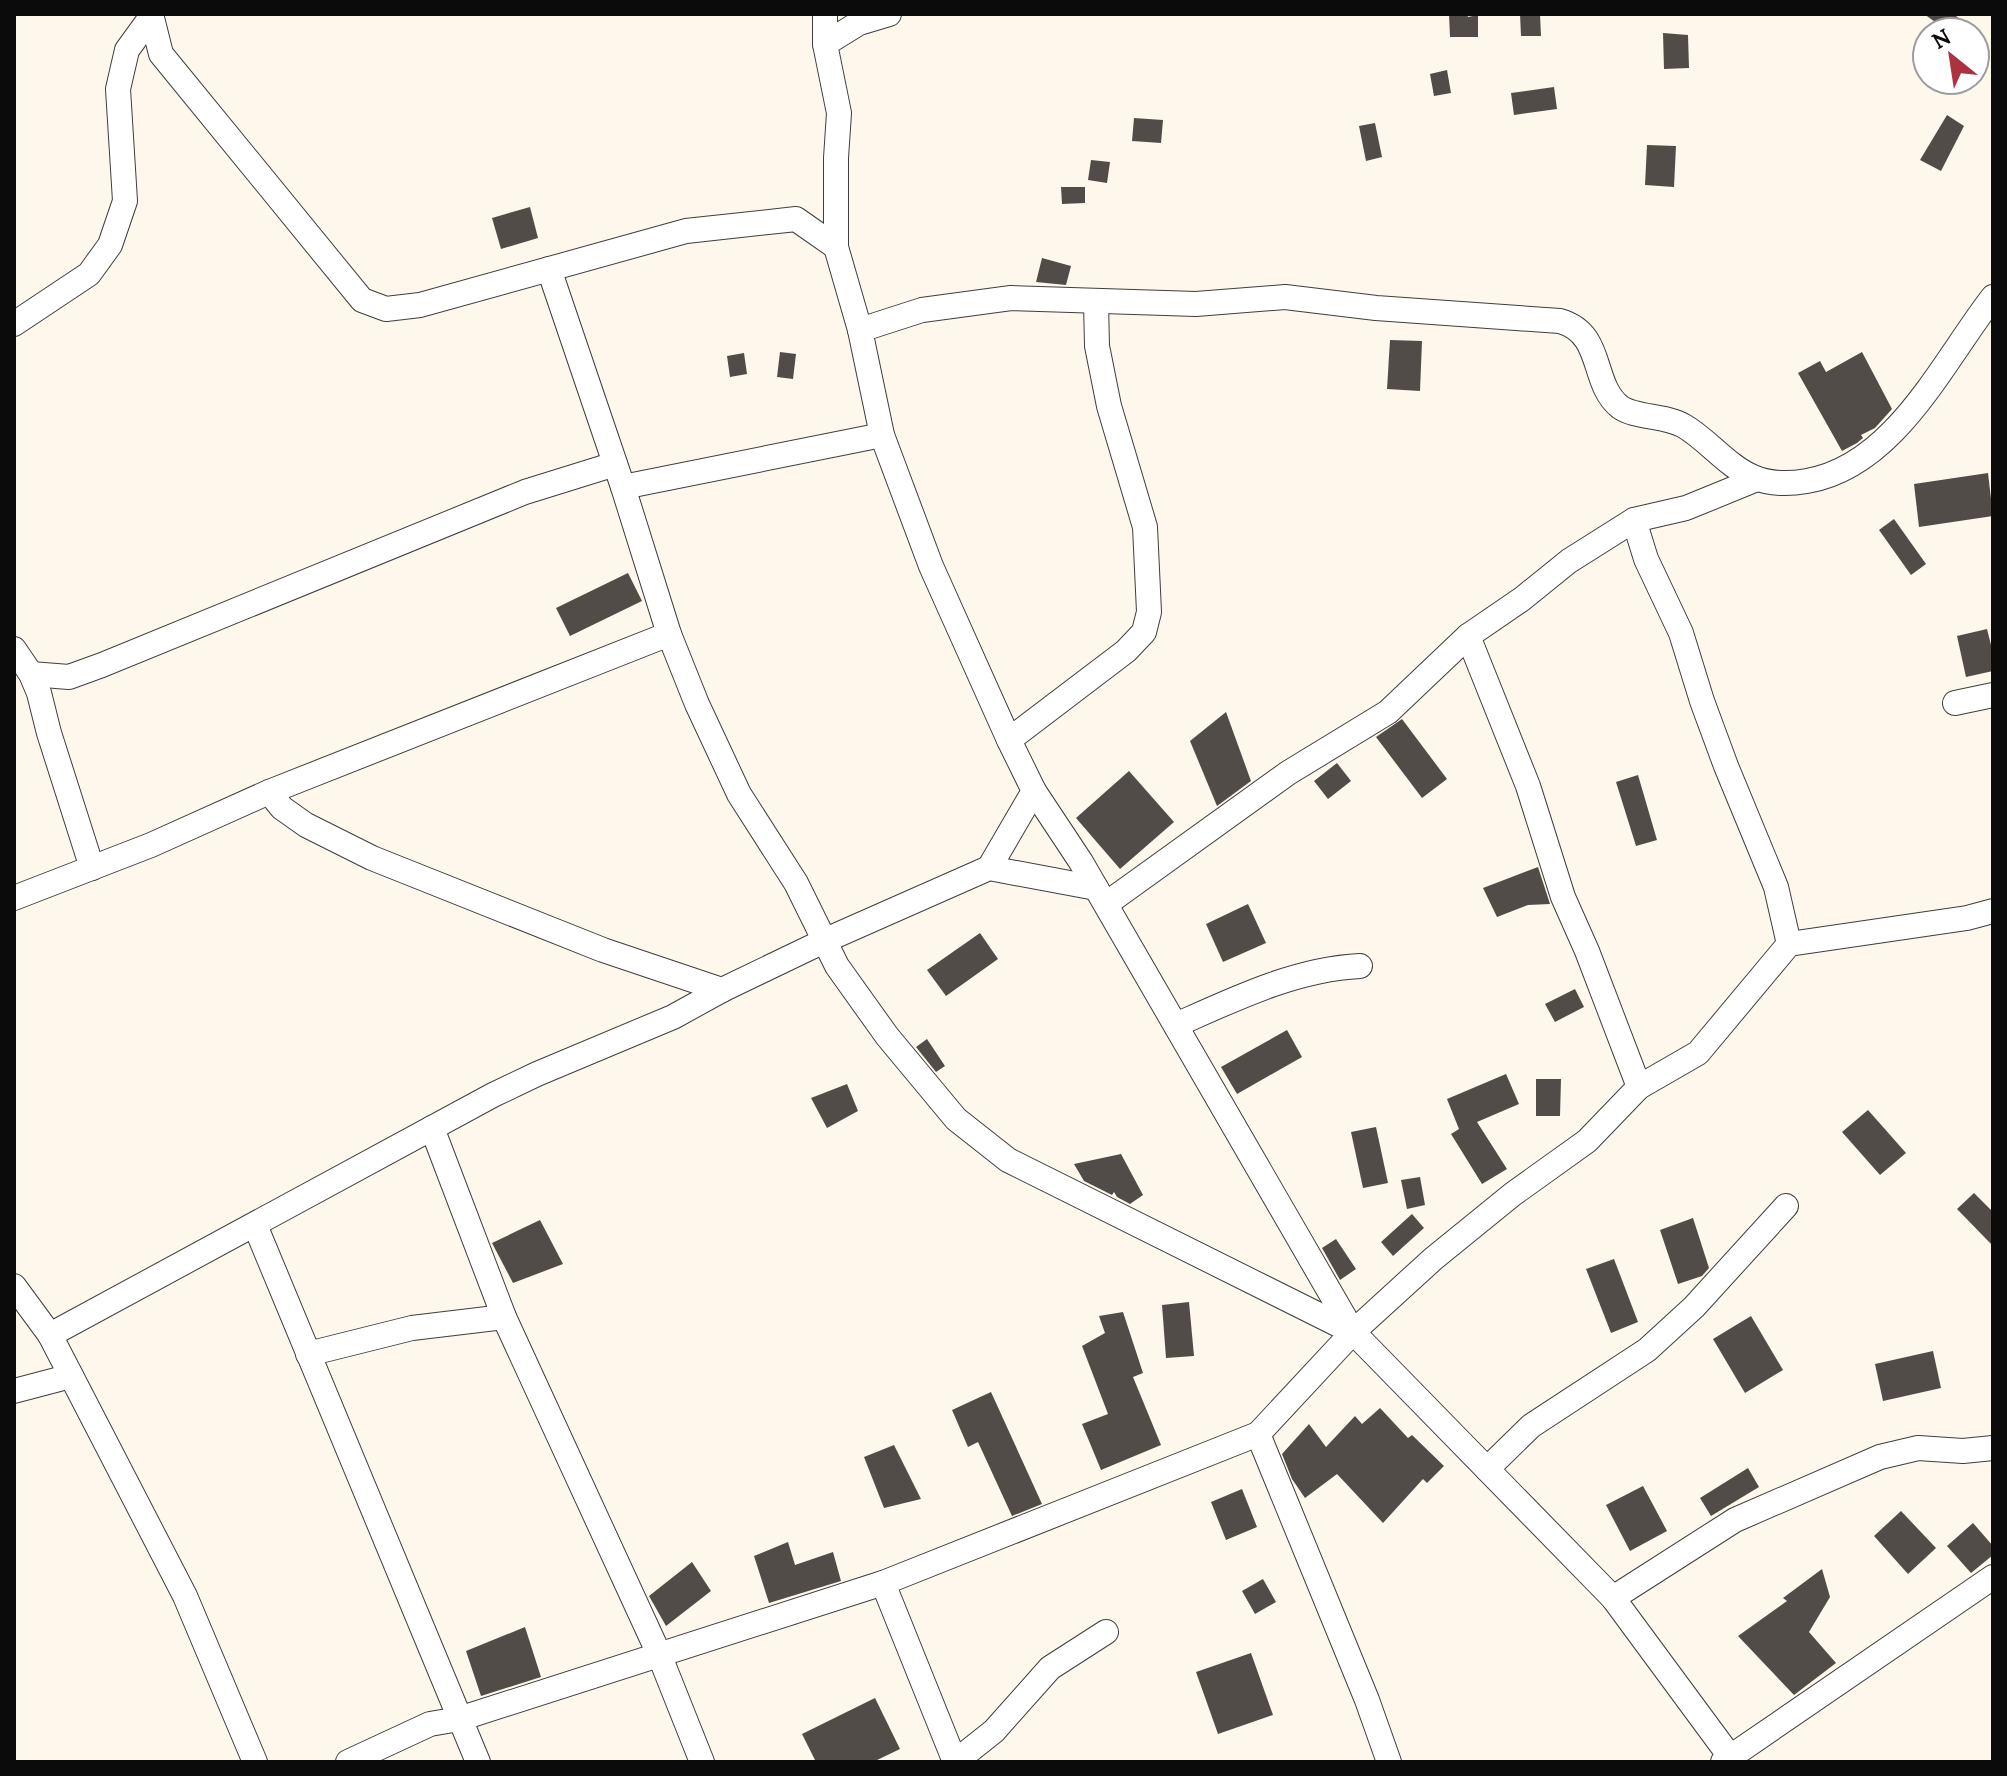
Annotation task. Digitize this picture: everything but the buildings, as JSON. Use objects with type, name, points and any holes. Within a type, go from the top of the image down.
[{"type":"street","points":[[825,14],[825,44],[839,113],[836,247],[860,330],[882,435],[931,566],[1034,791],[1101,896],[1353,1332],[1613,1598],[1729,1760],[1993,1577]]},
{"type":"street","points":[[825,44],[859,23],[889,14]]},
{"type":"street","points":[[151,16],[161,54],[362,300],[386,309],[420,305],[686,231],[796,219],[836,200]]},
{"type":"street","points":[[14,324],[89,274],[110,245],[125,201],[118,89],[127,50],[151,16]]},
{"type":"street","points":[[796,219],[836,247]]},
{"type":"street","points":[[549,269],[669,634],[697,704],[739,794],[796,883],[837,966],[887,1036],[956,1119],[1008,1160],[1353,1332]]},
{"type":"street","points":[[860,330],[922,310],[1011,298],[1196,304],[1285,297],[1376,308],[1560,321],[1574,325],[1583,333],[1609,393],[1625,410],[1679,423],[1748,475],[1784,483],[1836,474],[1858,461],[1905,419],[1993,297]]},
{"type":"street","points":[[1009,740],[1126,651],[1144,632],[1149,612],[1145,527],[1109,406],[1097,346],[1096,302]]},
{"type":"street","points":[[31,674],[69,677],[102,665],[511,497],[619,475],[882,435]]},
{"type":"street","points":[[989,868],[1101,896],[1288,773],[1388,712],[1468,636],[1522,599],[1569,561],[1634,520],[1686,508],[1757,479]]},
{"type":"street","points":[[1634,520],[1646,559],[1681,633],[1726,766],[1776,887],[1789,944]]},
{"type":"street","points":[[14,898],[151,845],[269,792],[669,634]]},
{"type":"street","points":[[1468,636],[1528,786],[1563,897],[1602,988],[1639,1087]]},
{"type":"street","points":[[14,649],[31,674],[92,868]]},
{"type":"street","points":[[1955,703],[1993,695]]},
{"type":"street","points":[[50,1335],[537,1074],[673,1017],[826,940],[989,868],[1034,791]]},
{"type":"street","points":[[269,792],[282,808],[306,825],[372,858],[603,950],[722,990]]},
{"type":"street","points":[[348,1762],[430,1724],[459,1719],[883,1583],[1258,1434],[1353,1332],[1433,1259],[1513,1194],[1587,1141],[1639,1087],[1698,1053],[1789,944],[1967,918],[1993,911]]},
{"type":"street","points":[[1176,1025],[1244,994],[1332,967],[1360,966]]},
{"type":"street","points":[[432,1128],[504,1317],[659,1654],[702,1762]]},
{"type":"street","points":[[1487,1469],[1531,1426],[1647,1350],[1694,1307],[1786,1206]]},
{"type":"street","points":[[255,1225],[478,1762]]},
{"type":"street","points":[[14,1286],[50,1335],[185,1596],[255,1762]]},
{"type":"street","points":[[308,1354],[412,1328],[504,1317]]},
{"type":"street","points":[[14,1391],[71,1376]]},
{"type":"street","points":[[1258,1434],[1367,1700],[1389,1762]]},
{"type":"street","points":[[1613,1598],[1735,1520],[1880,1457],[1918,1448],[1963,1451],[1993,1448]]},
{"type":"street","points":[[883,1583],[955,1762],[994,1731],[1050,1668],[1106,1632]]}]
